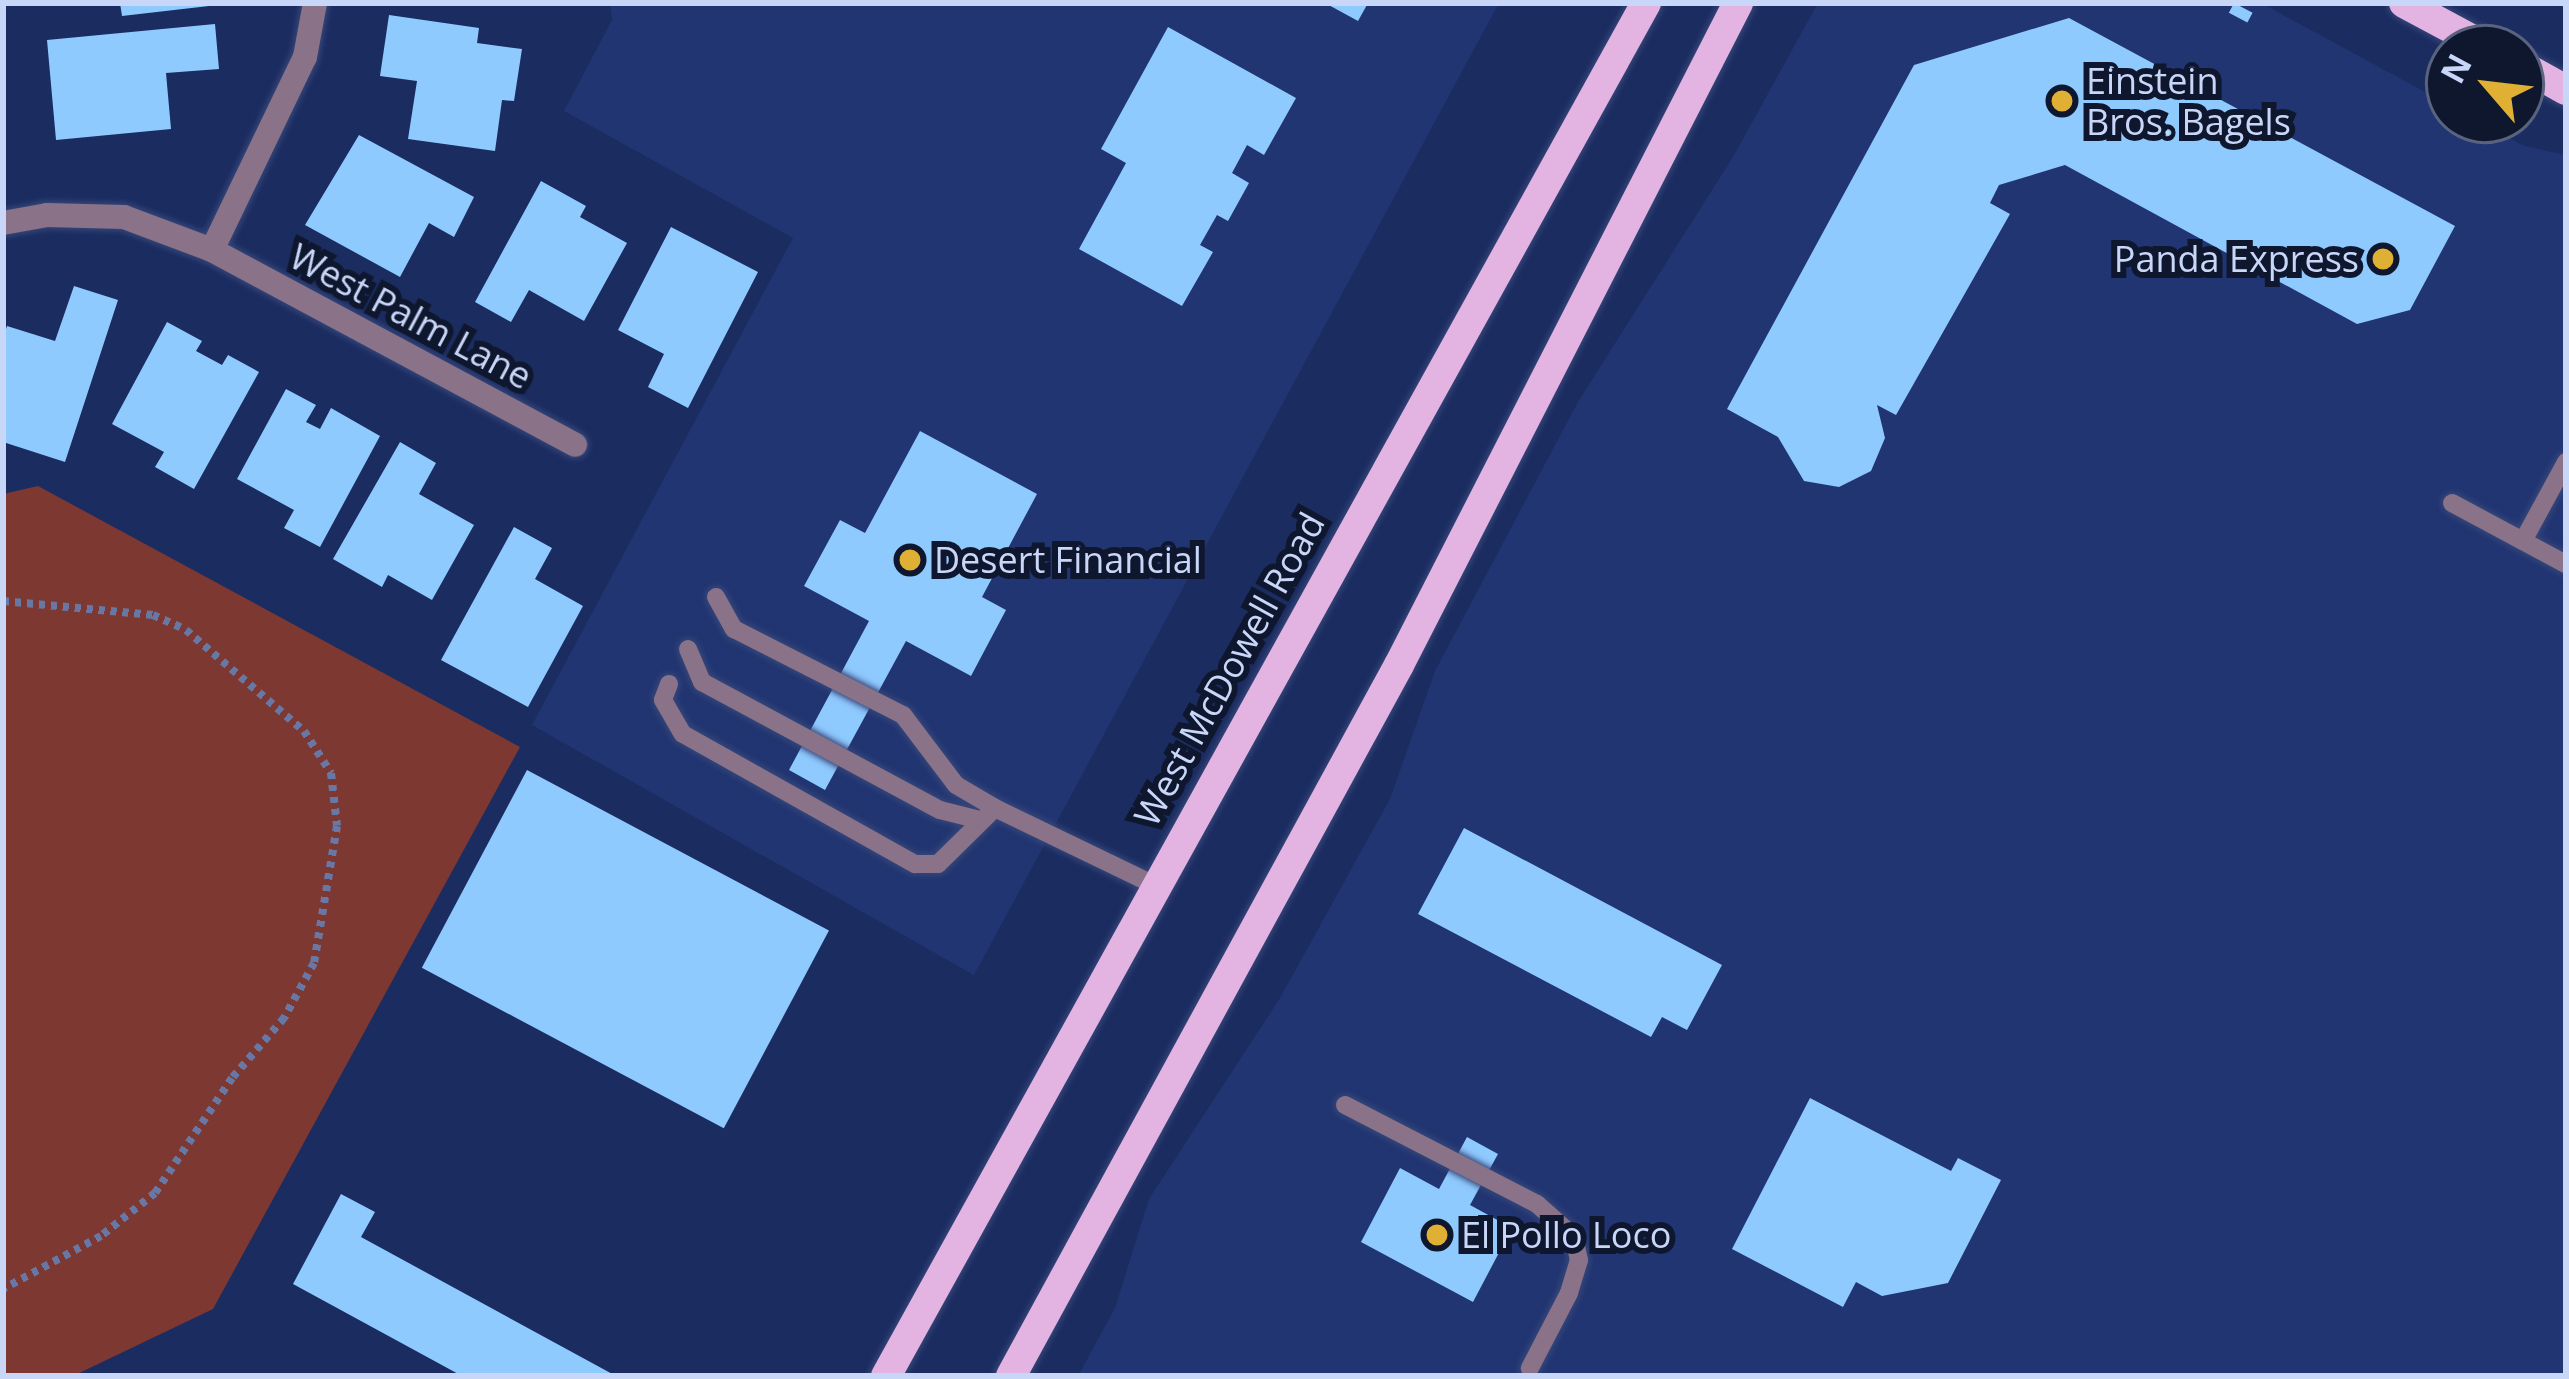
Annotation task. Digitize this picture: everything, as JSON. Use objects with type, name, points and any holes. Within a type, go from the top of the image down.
[{"type":"main road","name":"West McDowell Road","points":[[886,1376],[1646,3]]},
{"type":"main road","points":[[1011,1376],[1399,665],[1738,3]]},
{"type":"main road","points":[[2404,3],[2443,24]]},
{"type":"street","points":[[212,250],[304,57],[315,3]]},
{"type":"street","name":"West Palm Lane","points":[[3,224],[47,215],[124,218],[212,250],[575,445]]},
{"type":"lane","points":[[2523,542],[2566,462]]},
{"type":"lane","points":[[2452,503],[2566,564]]},
{"type":"lane","points":[[716,597],[734,629],[903,715],[956,785],[987,814]]},
{"type":"lane","points":[[688,649],[702,682],[940,810],[987,814],[1154,885]]},
{"type":"lane","points":[[669,684],[663,700],[683,734],[914,864],[938,864],[987,814]]},
{"type":"lane","points":[[1345,1105],[1537,1204],[1574,1237],[1579,1260],[1569,1293],[1530,1368]]},
{"type":"path","points":[[3,601],[153,615],[186,630],[304,731],[331,772],[337,826],[314,963],[284,1018],[232,1078],[155,1193],[101,1236],[3,1288]]},
{"type":"shaded area","points":[[610,3],[1499,3],[974,975],[532,725],[793,238],[564,111],[612,20]]},
{"type":"shaded area","points":[[1818,3],[2261,3],[2425,92],[2425,144],[2520,144],[2566,155],[2566,1376],[1078,1376],[1115,1308],[1149,1199],[1280,998],[1390,799],[1435,671],[1578,402],[1733,157]]},
{"type":"shaded area","points":[[38,486],[520,747],[213,1309],[73,1376],[3,1376],[3,494]]},
{"type":"building","points":[[120,3],[209,3],[209,6],[122,16]]},
{"type":"building","points":[[1325,3],[1368,3],[1358,21]]},
{"type":"building","points":[[2234,3],[2253,13],[2247,23],[2229,13]]},
{"type":"building","points":[[389,15],[479,28],[477,43],[522,49],[514,101],[502,100],[495,151],[408,139],[417,81],[380,76]]},
{"type":"building","points":[[2069,18],[2455,226],[2410,310],[2357,324],[2065,165],[1999,185],[1990,203],[2010,214],[1896,415],[1877,405],[1885,438],[1871,471],[1839,487],[1804,481],[1778,437],[1727,409],[1914,65]]},
{"type":"building","points":[[215,24],[219,69],[166,73],[171,129],[56,140],[47,40]]},
{"type":"building","points":[[1168,27],[1296,98],[1264,155],[1247,145],[1232,173],[1249,183],[1228,221],[1217,215],[1200,245],[1213,252],[1182,306],[1079,249],[1126,163],[1101,149]]},
{"type":"building","points":[[359,135],[474,197],[454,237],[429,223],[400,277],[305,225]]},
{"type":"building","points":[[541,181],[586,206],[580,217],[627,243],[584,321],[529,290],[511,322],[475,302]]},
{"type":"building","points":[[671,227],[758,272],[688,408],[648,387],[664,354],[618,330]]},
{"type":"building","points":[[74,286],[118,300],[65,462],[3,442],[3,338],[7,326],[55,341]]},
{"type":"building","points":[[167,322],[202,341],[196,351],[222,365],[228,355],[259,372],[194,489],[155,467],[164,452],[112,424]]},
{"type":"building","points":[[286,389],[316,405],[306,422],[320,429],[331,408],[380,436],[320,547],[284,528],[294,510],[237,479]]},
{"type":"building","name":"Desert Financial","points":[[920,431],[1037,494],[982,597],[1006,610],[971,676],[906,641],[825,790],[789,770],[869,621],[804,586],[840,520],[865,533]]},
{"type":"building","points":[[400,442],[436,463],[419,494],[474,525],[432,600],[388,575],[382,587],[333,559]]},
{"type":"building","points":[[514,527],[552,548],[535,579],[583,606],[528,707],[441,660]]},
{"type":"building","points":[[527,770],[829,931],[724,1128],[422,968]]},
{"type":"building","points":[[1464,828],[1722,965],[1687,1030],[1662,1017],[1651,1037],[1418,914]]},
{"type":"building","points":[[1810,1098],[1951,1171],[1958,1158],[2001,1180],[1948,1283],[1882,1296],[1856,1282],[1843,1307],[1732,1249]]},
{"type":"building","name":"El Pollo Loco","points":[[1467,1137],[1498,1154],[1470,1205],[1512,1228],[1473,1302],[1361,1242],[1400,1168],[1439,1189]]},
{"type":"building","points":[[341,1194],[375,1212],[361,1237],[616,1376],[462,1376],[293,1284]]},
{"type":"place","name":"Einstein Bros. Bagels","points":[[2062,101]]},
{"type":"place","name":"Panda Express","points":[[2383,259]]},
{"type":"place","name":"Desert Financial","points":[[910,560]]},
{"type":"place","name":"El Pollo Loco","points":[[1437,1235]]}]
